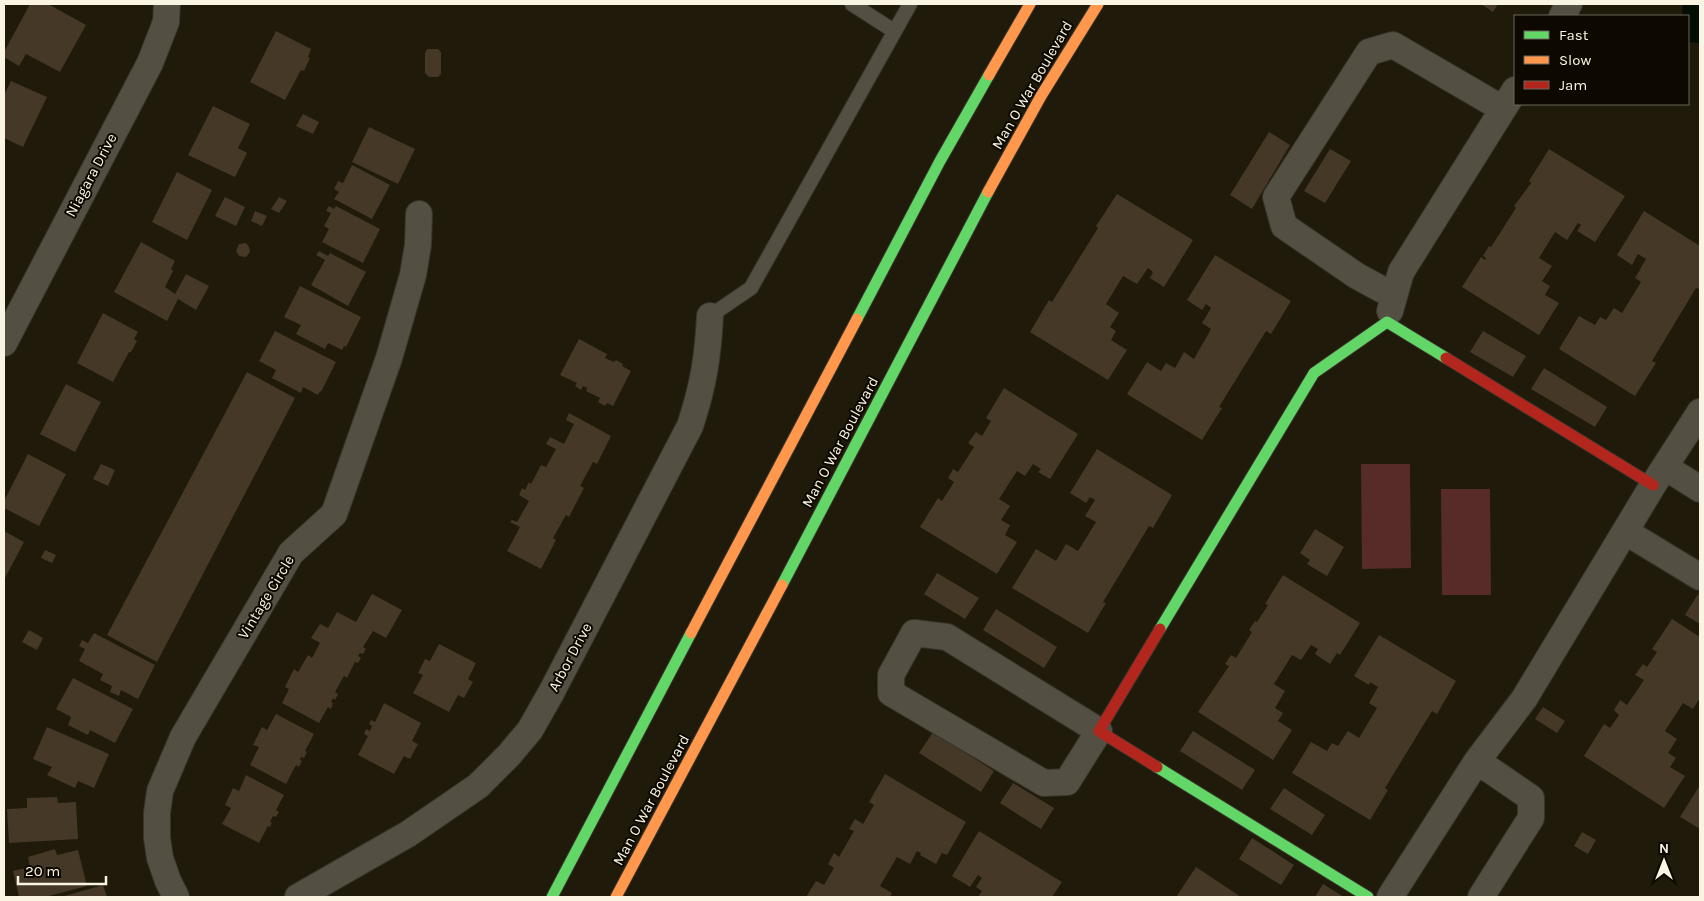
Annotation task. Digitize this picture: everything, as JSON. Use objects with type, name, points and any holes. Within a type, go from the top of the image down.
[{"type":"main road","points":[[552,897],[940,161],[1030,4]]},
{"type":"main road","name":"Man O War Boulevard","points":[[616,897],[962,240],[1029,118],[1098,4]]},
{"type":"main road","points":[[1368,897],[1100,731],[1314,373],[1387,322],[1659,476]]},
{"type":"street","name":"Niagara Drive","points":[[4,343],[150,63],[166,22],[167,4]]},
{"type":"street","points":[[1563,15],[1569,4]]},
{"type":"street","points":[[1387,322],[1401,272],[1509,100],[1393,46],[1368,52],[1276,197],[1284,226],[1357,276],[1394,296]]},
{"type":"street","name":"Vintage Circle","points":[[176,897],[160,858],[157,838],[157,813],[160,791],[183,737],[291,553],[334,514],[389,358],[414,275],[418,245],[419,214]]},
{"type":"street","name":"Arbor Drive","points":[[298,897],[408,834],[478,786],[509,755],[530,730],[556,684],[690,426],[700,394],[708,353],[710,316]]},
{"type":"street","points":[[1390,897],[1477,761],[1524,699],[1700,412]]},
{"type":"street","points":[[1659,476],[1700,489]]},
{"type":"street","points":[[1626,532],[1700,577]]},
{"type":"street","points":[[914,634],[947,637],[1100,731],[1067,782],[1044,783],[891,693],[891,674],[914,634]]},
{"type":"street","points":[[1477,761],[1531,798],[1531,818],[1481,897]]},
{"type":"lane","points":[[852,4],[894,31]]},
{"type":"lane","points":[[710,316],[750,288],[910,4]]},
{"type":"shaded area","points":[[1683,4],[1700,4],[1700,43],[1689,42],[1689,15],[1682,15]]},
{"type":"shaded area","points":[[1361,464],[1410,464],[1411,568],[1362,569]]},
{"type":"shaded area","points":[[1441,489],[1490,489],[1491,595],[1442,595]]},
{"type":"building","points":[[30,4],[48,4],[86,25],[60,72],[26,54],[19,66],[4,57],[4,52]]},
{"type":"building","points":[[1481,4],[1498,4],[1493,12]]},
{"type":"building","points":[[276,31],[311,49],[308,57],[310,58],[304,71],[301,70],[285,100],[250,82]]},
{"type":"building","points":[[427,49],[438,49],[441,52],[441,74],[438,77],[429,77],[425,73],[425,53]]},
{"type":"building","points":[[11,81],[47,97],[23,147],[4,138],[4,95]]},
{"type":"building","points":[[213,106],[250,124],[238,148],[247,153],[235,177],[188,155]]},
{"type":"building","points":[[303,114],[319,122],[313,134],[296,126]]},
{"type":"building","points":[[369,127],[415,149],[398,184],[352,162]]},
{"type":"building","points":[[1269,132],[1290,145],[1252,209],[1230,195]]},
{"type":"building","points":[[1330,149],[1351,161],[1325,203],[1304,191]]},
{"type":"building","points":[[1549,149],[1625,196],[1595,242],[1577,231],[1581,225],[1578,223],[1567,240],[1555,232],[1539,258],[1552,266],[1542,281],[1550,286],[1545,295],[1559,303],[1539,335],[1462,287],[1481,257],[1485,260],[1486,258],[1483,256],[1516,208],[1514,206],[1531,183],[1529,181]]},
{"type":"building","points":[[352,165],[390,185],[372,219],[334,199],[339,192],[334,189],[338,181],[343,183]]},
{"type":"building","points":[[177,172],[212,190],[187,240],[152,222]]},
{"type":"building","points":[[1117,194],[1193,240],[1164,287],[1150,278],[1153,272],[1148,268],[1137,284],[1123,276],[1106,304],[1119,313],[1110,327],[1116,331],[1111,340],[1127,350],[1108,380],[1030,332],[1049,300],[1052,302]]},
{"type":"building","points":[[225,197],[245,207],[236,226],[215,216]]},
{"type":"building","points":[[279,197],[287,201],[279,213],[271,209]]},
{"type":"building","points":[[329,206],[334,209],[336,206],[380,229],[363,263],[322,242],[329,229],[324,226],[331,213],[326,211]]},
{"type":"building","points":[[255,211],[267,216],[262,226],[251,221]]},
{"type":"building","points":[[1644,211],[1700,246],[1700,287],[1699,289],[1696,288],[1652,361],[1656,363],[1635,396],[1559,349],[1579,316],[1595,325],[1600,317],[1606,320],[1614,308],[1622,313],[1641,282],[1635,278],[1646,259],[1638,254],[1632,265],[1617,255]]},
{"type":"building","points":[[141,242],[175,261],[171,269],[173,271],[165,287],[175,294],[186,274],[209,286],[196,310],[178,299],[167,321],[114,292]]},
{"type":"building","points":[[246,243],[250,252],[246,257],[239,256],[236,251],[239,244]]},
{"type":"building","points":[[319,251],[328,256],[330,253],[366,272],[348,306],[311,285],[325,260],[316,255]]},
{"type":"building","points":[[1215,255],[1291,301],[1271,334],[1266,331],[1219,407],[1222,408],[1202,440],[1127,394],[1147,362],[1161,371],[1166,363],[1175,368],[1184,352],[1194,359],[1211,329],[1202,323],[1211,308],[1206,304],[1202,310],[1187,300]]},
{"type":"building","points":[[300,286],[361,317],[346,347],[344,346],[342,350],[328,343],[325,349],[296,334],[301,325],[284,317]]},
{"type":"building","points":[[103,313],[138,332],[134,339],[137,341],[113,382],[77,363]]},
{"type":"building","points":[[275,331],[336,362],[318,395],[303,387],[301,393],[272,378],[276,370],[259,361]]},
{"type":"building","points":[[1483,331],[1526,356],[1513,377],[1470,352]]},
{"type":"building","points":[[579,339],[607,354],[605,358],[614,362],[616,360],[631,371],[613,406],[607,403],[605,406],[598,402],[600,398],[586,391],[587,388],[583,386],[581,390],[575,386],[577,383],[560,375]]},
{"type":"building","points":[[1544,368],[1607,407],[1595,427],[1531,389]]},
{"type":"building","points":[[247,372],[295,398],[157,662],[107,635]]},
{"type":"building","points":[[66,384],[101,402],[75,452],[40,434]]},
{"type":"building","points":[[1004,388],[1078,434],[1050,479],[1038,472],[1041,469],[1033,464],[1025,476],[1017,471],[999,499],[1010,506],[1001,520],[1010,525],[1005,535],[1017,542],[997,574],[920,527],[938,498],[942,501],[954,482],[948,478],[953,469],[958,472],[974,447],[968,443],[976,432],[982,436],[991,421],[986,418]]},
{"type":"building","points":[[569,413],[611,436],[597,464],[593,462],[580,486],[584,488],[569,517],[566,515],[553,538],[556,540],[541,569],[507,551],[520,527],[510,522],[512,520],[517,522],[529,501],[519,495],[522,488],[525,490],[529,482],[531,484],[541,465],[546,467],[556,449],[546,444],[550,437],[564,444],[574,424],[566,420]]},
{"type":"building","points":[[1097,449],[1172,495],[1153,528],[1149,526],[1103,602],[1106,603],[1088,633],[1012,588],[1036,549],[1056,561],[1066,544],[1078,551],[1096,522],[1085,516],[1095,500],[1090,497],[1086,503],[1070,493]]},
{"type":"building","points":[[28,454],[66,474],[39,526],[4,508],[4,501]]},
{"type":"building","points":[[101,464],[115,470],[108,486],[93,479]]},
{"type":"building","points":[[1315,529],[1344,547],[1327,576],[1307,564],[1310,560],[1300,553]]},
{"type":"building","points":[[4,531],[24,542],[4,580]]},
{"type":"building","points":[[45,550],[56,555],[52,563],[41,558]]},
{"type":"building","points":[[937,573],[979,598],[965,619],[924,594]]},
{"type":"building","points":[[1283,575],[1360,623],[1340,655],[1337,653],[1330,664],[1315,654],[1318,649],[1311,645],[1301,660],[1292,655],[1274,684],[1285,691],[1275,708],[1283,713],[1278,721],[1292,730],[1273,760],[1198,712],[1229,666],[1225,664],[1231,655],[1236,658],[1252,632],[1249,630],[1255,621],[1257,622],[1268,605],[1265,604]]},
{"type":"building","points":[[372,594],[402,610],[386,638],[373,631],[363,647],[366,649],[363,654],[360,653],[358,656],[361,658],[358,663],[355,662],[347,678],[344,676],[335,692],[338,694],[335,700],[333,698],[331,702],[333,703],[331,709],[328,707],[319,723],[282,703],[289,689],[285,687],[294,669],[298,672],[308,655],[312,658],[320,643],[311,638],[320,624],[328,628],[337,612],[356,622]]},
{"type":"building","points":[[1698,594],[1700,596],[1700,624],[1685,615]]},
{"type":"building","points":[[996,609],[1057,647],[1044,668],[983,630]]},
{"type":"building","points":[[1672,619],[1700,637],[1700,698],[1693,709],[1683,703],[1665,731],[1677,739],[1668,753],[1676,758],[1670,767],[1685,776],[1664,808],[1584,756],[1604,724],[1610,728],[1619,715],[1614,710],[1620,700],[1627,705],[1644,680],[1635,675],[1643,664],[1647,667],[1657,652],[1652,649]]},
{"type":"building","points":[[29,630],[43,638],[37,650],[22,642]]},
{"type":"building","points":[[94,633],[155,665],[138,699],[121,690],[119,696],[110,692],[112,686],[100,680],[103,674],[79,661],[85,649],[79,646],[82,640],[88,643]]},
{"type":"building","points":[[1379,635],[1456,681],[1437,714],[1432,711],[1385,788],[1388,790],[1370,820],[1292,773],[1311,742],[1327,751],[1332,743],[1338,746],[1348,731],[1359,738],[1377,708],[1369,703],[1378,687],[1370,682],[1369,685],[1354,676]]},
{"type":"building","points":[[439,644],[476,663],[468,679],[473,682],[464,698],[458,695],[449,712],[413,693],[423,675],[418,673],[425,659],[430,661]]},
{"type":"building","points":[[73,678],[133,709],[115,743],[90,730],[88,735],[68,725],[71,717],[56,709]]},
{"type":"building","points":[[384,703],[421,723],[412,741],[418,744],[410,759],[404,756],[394,774],[358,755],[368,736],[364,734],[366,729],[370,731],[372,726],[369,724],[371,720],[375,722]]},
{"type":"building","points":[[1543,707],[1565,721],[1557,733],[1535,719]]},
{"type":"building","points":[[276,714],[314,734],[305,751],[307,752],[304,758],[301,757],[300,760],[302,761],[299,767],[296,765],[286,784],[250,765],[259,747],[253,745],[262,727],[267,730]]},
{"type":"building","points":[[47,727],[109,754],[94,788],[78,781],[75,788],[47,775],[52,767],[33,759]]},
{"type":"building","points":[[1193,731],[1255,770],[1242,790],[1180,751]]},
{"type":"building","points":[[933,732],[994,771],[981,792],[919,753]]},
{"type":"building","points":[[885,774],[966,822],[947,855],[942,853],[936,864],[920,855],[921,853],[917,851],[910,864],[897,857],[880,886],[892,893],[890,897],[806,897],[816,881],[824,885],[834,868],[828,864],[834,853],[839,857],[854,831],[849,829],[855,819],[863,824],[874,805],[869,802]]},
{"type":"building","points":[[246,775],[284,795],[276,810],[279,812],[276,817],[273,816],[270,827],[268,826],[259,843],[222,824],[231,808],[225,805],[233,788],[239,791]]},
{"type":"building","points":[[1013,783],[1054,808],[1041,829],[1000,803]]},
{"type":"building","points":[[1700,785],[1700,829],[1680,817]]},
{"type":"building","points":[[1284,788],[1325,815],[1312,835],[1270,809]]},
{"type":"building","points":[[57,797],[58,803],[76,802],[78,839],[9,843],[7,809],[27,808],[27,798]]},
{"type":"building","points":[[979,831],[1062,882],[1052,897],[978,897],[982,891],[976,887],[982,878],[978,875],[970,887],[952,876]]},
{"type":"building","points":[[1582,832],[1596,840],[1588,854],[1574,846]]},
{"type":"building","points":[[1252,838],[1294,865],[1281,885],[1239,859]]},
{"type":"building","points":[[55,849],[57,855],[78,850],[87,886],[45,897],[19,897],[13,871],[30,867],[28,857]]},
{"type":"building","points":[[1196,867],[1241,897],[1176,897]]},
{"type":"building","points":[[1323,884],[1344,897],[1315,897]]},
{"type":"building","points":[[103,885],[107,897],[61,897]]},
{"type":"traffic: fast","points":[[857,319],[940,161],[989,75]]},
{"type":"traffic: fast","points":[[782,585],[988,192]]},
{"type":"traffic: fast","points":[[1160,629],[1314,373],[1387,322],[1446,358]]},
{"type":"traffic: fast","points":[[552,897],[691,633]]},
{"type":"traffic: fast","points":[[1157,767],[1368,897]]},
{"type":"traffic: slow","points":[[989,75],[1030,4]]},
{"type":"traffic: slow","points":[[988,192],[1041,96],[1098,4]]},
{"type":"traffic: slow","points":[[691,633],[857,319]]},
{"type":"traffic: slow","points":[[616,897],[782,585]]},
{"type":"traffic: jam","points":[[1446,358],[1653,485]]},
{"type":"traffic: jam","points":[[1157,767],[1099,731],[1160,629]]}]
